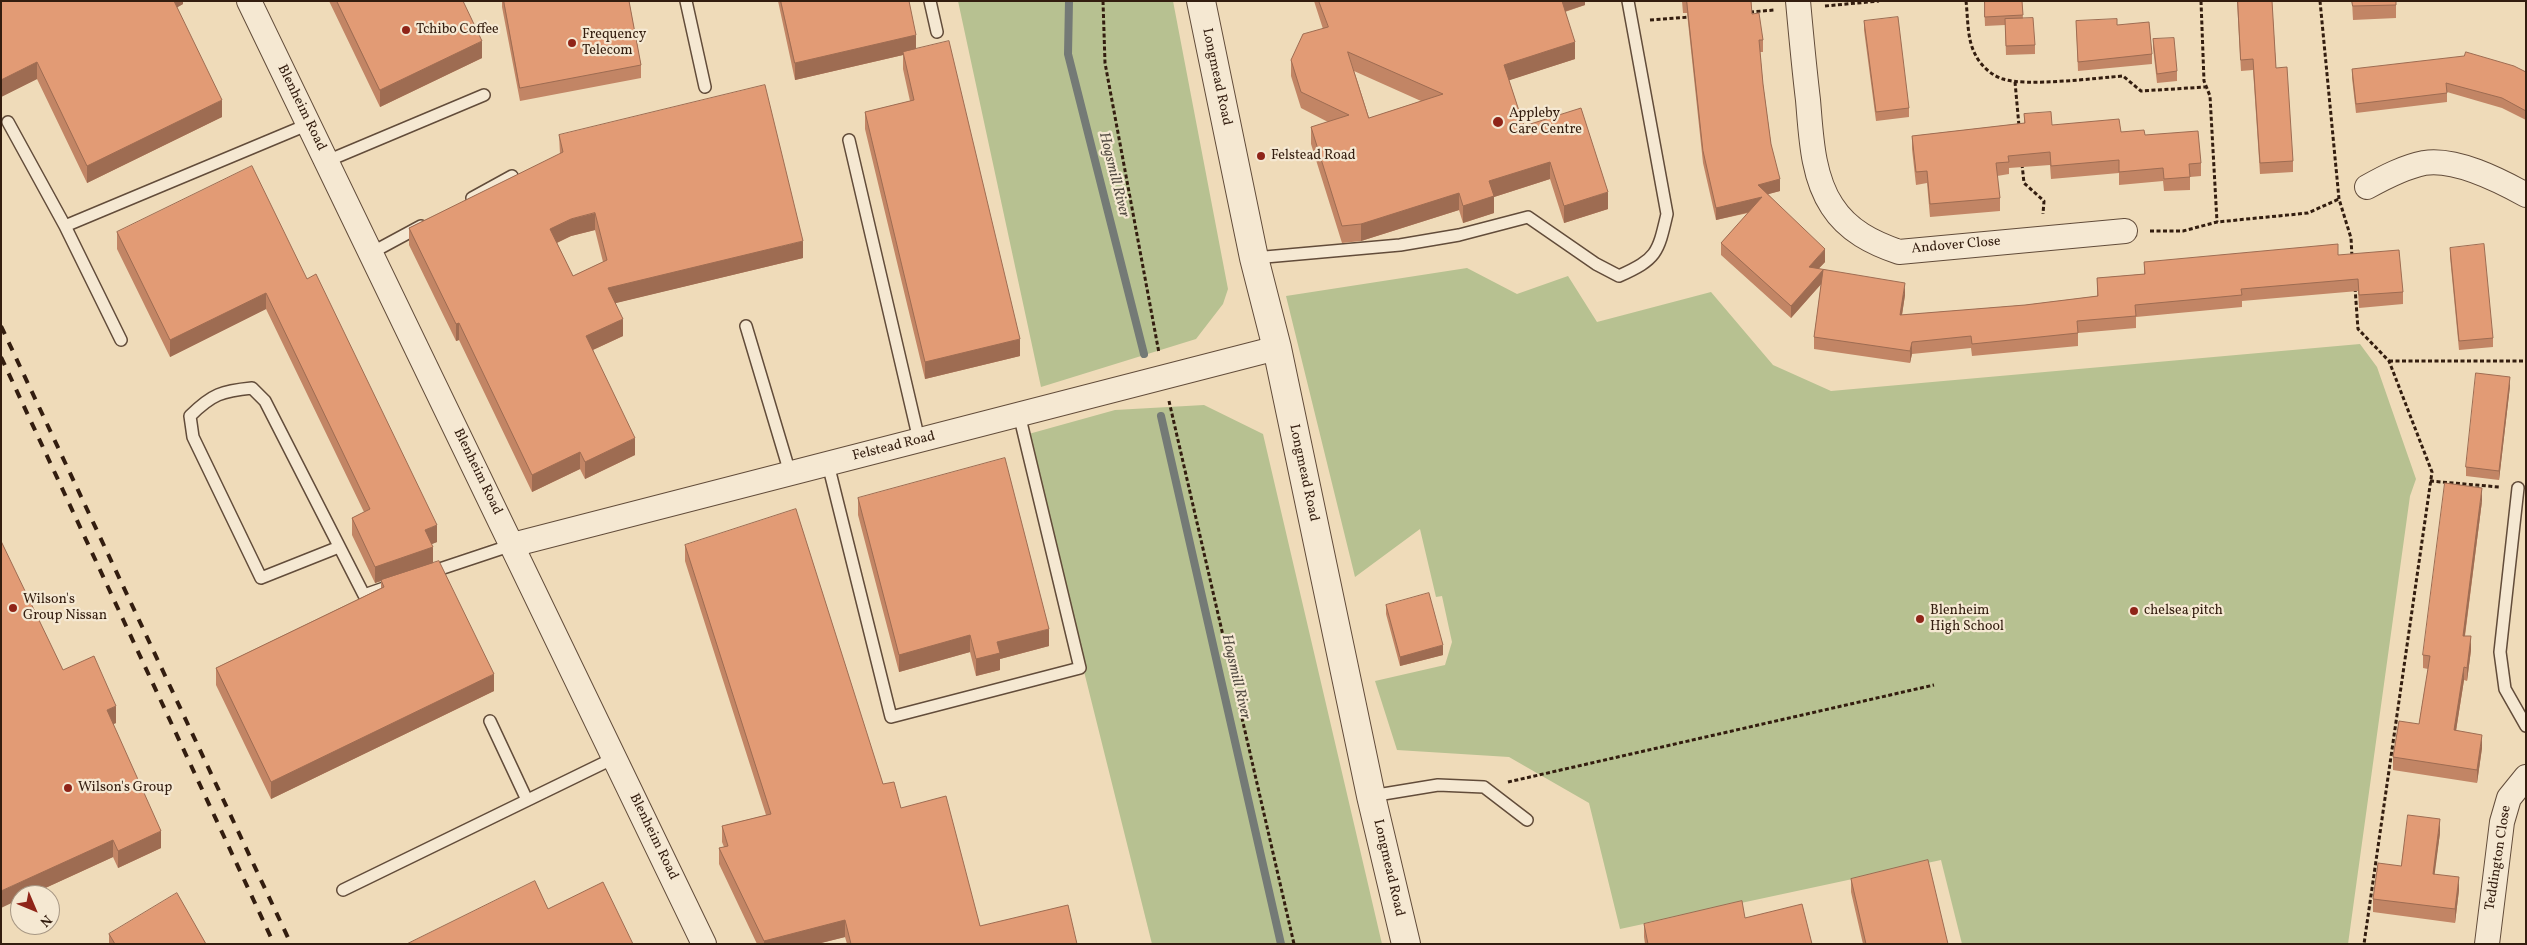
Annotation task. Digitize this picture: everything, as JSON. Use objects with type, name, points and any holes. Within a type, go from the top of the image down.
[{"type":"street","name":"Blenheim Road","points":[[250,1],[704,944]]},
{"type":"street","name":"Longmead Road","points":[[1201,1],[1254,258],[1277,348],[1371,796],[1406,944]]},
{"type":"street","name":"Andover Close","points":[[1798,5],[1813,151],[1820,178],[1831,206],[1850,227],[1872,243],[1899,252],[2126,231]]},
{"type":"street","points":[[2367,187],[2397,172],[2426,163],[2461,166],[2502,182],[2526,195]]},
{"type":"street","name":"Felstead Road","points":[[512,545],[1277,348]]},
{"type":"street","name":"Teddington Close","points":[[2487,944],[2502,822],[2509,798],[2526,777]]},
{"type":"lane","points":[[686,1],[705,87]]},
{"type":"lane","points":[[930,1],[937,32]]},
{"type":"lane","points":[[1254,258],[1400,245],[1459,235],[1528,217],[1596,264],[1618,276],[1640,266],[1659,248],[1667,214],[1628,1]]},
{"type":"lane","points":[[327,161],[484,95]]},
{"type":"lane","points":[[8,122],[65,226],[121,340]]},
{"type":"lane","points":[[65,226],[309,124]]},
{"type":"lane","points":[[849,140],[920,440]]},
{"type":"lane","points":[[462,204],[512,176]]},
{"type":"lane","points":[[371,253],[429,222]]},
{"type":"lane","points":[[746,326],[790,473]]},
{"type":"lane","points":[[339,547],[261,578],[193,438],[190,416],[207,399],[230,390],[252,388],[265,402],[364,595],[401,582]]},
{"type":"lane","points":[[828,464],[891,717],[1080,668],[1019,414]]},
{"type":"lane","points":[[2518,488],[2500,652],[2505,689],[2526,726]]},
{"type":"lane","points":[[420,576],[512,545]]},
{"type":"lane","points":[[490,721],[527,800]]},
{"type":"lane","points":[[344,890],[614,758]]},
{"type":"lane","points":[[1371,796],[1438,785],[1484,787],[1527,820]]},
{"type":"path","points":[[1103,1],[1106,63],[1164,378],[1294,944]]},
{"type":"path","points":[[1749,12],[1798,5],[1879,1]]},
{"type":"path","points":[[1966,1],[1970,37],[1975,55],[1986,69],[2003,79],[2015,82],[2123,76],[2141,92],[2205,87]]},
{"type":"path","points":[[2201,1],[2205,87],[2210,96],[2217,222]]},
{"type":"path","points":[[2320,1],[2339,199],[2351,238],[2353,265]]},
{"type":"path","points":[[1631,22],[1700,16]]},
{"type":"path","points":[[2015,82],[2019,128]]},
{"type":"path","points":[[2022,156],[2024,183],[2044,201],[2041,238]]},
{"type":"path","points":[[2126,231],[2183,230],[2217,222],[2308,213],[2367,187]]},
{"type":"path","points":[[2354,283],[2358,329],[2390,361],[2432,472],[2364,944]]},
{"type":"path","points":[[2390,361],[2526,362]]},
{"type":"path","points":[[2430,481],[2518,488]]},
{"type":"path","points":[[1484,787],[1934,685]]},
{"type":"green space","points":[[958,1],[1173,1],[1228,289],[1223,304],[1196,339],[1041,387]]},
{"type":"green space","name":"Blenheim High School","points":[[1467,268],[1517,294],[1568,276],[1597,322],[1711,292],[1773,365],[1831,391],[2360,344],[2377,367],[2416,479],[2410,496],[2348,944],[1962,944],[1941,860],[1620,929],[1589,803],[1509,757],[1397,750],[1375,681],[1445,665],[1452,642],[1442,596],[1436,597],[1420,529],[1355,577],[1286,296]]},
{"type":"green space","points":[[1204,405],[1263,434],[1382,944],[1152,944],[1025,435],[1115,410]]},
{"type":"building","points":[[1,1],[174,1],[222,100],[87,166],[37,62],[1,80]]},
{"type":"building","name":"Tchibo Coffee","points":[[337,1],[463,1],[482,41],[380,90]]},
{"type":"building","name":"Frequency Telecom","points":[[504,1],[629,1],[641,65],[520,88]]},
{"type":"building","points":[[781,1],[909,1],[916,35],[795,63]]},
{"type":"building","name":"Appleby Care Centre","points":[[1319,1],[1562,1],[1575,42],[1504,65],[1524,126],[1581,108],[1608,192],[1564,206],[1550,162],[1489,181],[1494,196],[1463,206],[1459,193],[1361,224],[1342,226],[1311,127],[1349,115],[1301,92],[1291,60],[1303,34],[1328,27]],"holes":[[[1348,52],[1443,94],[1369,118]]]},
{"type":"building","points":[[1687,1],[1751,1],[1752,14],[1759,13],[1763,40],[1759,40],[1763,84],[1771,144],[1780,179],[1758,185],[1825,249],[1809,267],[1905,283],[1900,315],[2025,305],[2098,296],[2097,278],[2145,274],[2144,262],[2338,244],[2338,255],[2399,250],[2403,292],[2359,295],[2358,279],[2241,289],[2242,295],[2135,305],[2136,316],[2077,321],[2078,333],[1972,344],[1971,336],[1912,342],[1910,351],[1814,337],[1823,270],[1791,306],[1721,243],[1762,197],[1716,208],[1703,151]]},
{"type":"building","points":[[1985,1],[2022,1],[2023,15],[1985,17]]},
{"type":"building","points":[[2238,1],[2272,1],[2276,68],[2287,67],[2293,161],[2260,163],[2253,59],[2241,60]]},
{"type":"building","points":[[2352,1],[2396,1],[2396,5],[2353,6]]},
{"type":"building","points":[[1898,17],[1909,108],[1876,112],[1864,21]]},
{"type":"building","points":[[2033,18],[2035,45],[2006,46],[2005,19]]},
{"type":"building","points":[[2117,19],[2117,25],[2149,22],[2152,54],[2078,62],[2076,21]]},
{"type":"building","points":[[2174,38],[2177,71],[2157,74],[2153,39]]},
{"type":"building","points":[[949,41],[1020,339],[925,362],[865,112],[914,100],[903,52]]},
{"type":"building","points":[[2466,52],[2514,66],[2526,72],[2526,111],[2502,98],[2446,83],[2447,93],[2356,104],[2352,69],[2464,56]]},
{"type":"building","points":[[765,85],[803,241],[608,288],[623,319],[586,336],[635,438],[585,462],[580,452],[532,475],[459,323],[456,324],[409,228],[563,152],[559,135]],"holes":[[[595,213],[607,260],[573,276],[550,229],[571,219]]]},
{"type":"building","points":[[2051,112],[2052,125],[2119,119],[2121,132],[2144,130],[2145,135],[2198,131],[2201,163],[2189,164],[2190,177],[2164,179],[2163,168],[2119,172],[2119,160],[2051,166],[2050,152],[2008,156],[2009,162],[1996,163],[2000,198],[1930,204],[1927,171],[1916,172],[1912,136],[2025,123],[2024,114]]},
{"type":"building","points":[[252,166],[307,279],[316,274],[437,525],[425,530],[433,547],[375,567],[352,518],[370,509],[266,293],[170,340],[117,232]]},
{"type":"building","points":[[2484,244],[2493,338],[2459,341],[2450,248]]},
{"type":"building","points":[[2476,373],[2510,377],[2499,471],[2466,467]]},
{"type":"building","points":[[1005,458],[1049,629],[997,642],[1000,653],[976,659],[970,635],[899,655],[858,498]]},
{"type":"building","points":[[2445,483],[2482,488],[2463,636],[2471,636],[2467,668],[2464,667],[2454,730],[2482,735],[2477,770],[2393,757],[2399,721],[2419,724],[2430,656],[2423,655]]},
{"type":"building","points":[[796,509],[883,784],[894,782],[901,808],[946,796],[980,926],[1068,905],[1077,944],[851,944],[845,920],[764,941],[719,848],[728,846],[722,826],[771,814],[685,545]]},
{"type":"building","name":"Wilson's Group","points":[[1,541],[63,670],[94,656],[116,706],[107,710],[161,831],[118,851],[113,840],[14,885],[10,885],[10,887],[1,891]]},
{"type":"building","points":[[439,561],[494,674],[271,782],[216,668],[384,587],[381,580]]},
{"type":"building","points":[[1429,593],[1443,645],[1400,657],[1386,605]]},
{"type":"building","points":[[2408,815],[2440,819],[2433,874],[2459,877],[2455,909],[2373,899],[2378,863],[2401,866]]},
{"type":"building","points":[[1928,860],[1948,944],[1866,944],[1851,879]]},
{"type":"building","points":[[535,881],[548,909],[603,882],[633,944],[407,944]]},
{"type":"building","points":[[177,893],[206,944],[115,944],[109,934]]},
{"type":"building","points":[[1742,901],[1745,918],[1802,904],[1812,944],[1648,944],[1644,924]]},
{"type":"waterway","name":"Hogsmill River","points":[[1069,1],[1068,54],[1144,354]]},
{"type":"waterway","name":"Hogsmill River","points":[[1161,416],[1281,944]]},
{"type":"railway","points":[[1,326],[291,944]]},
{"type":"railway","points":[[1,357],[274,944]]},
{"type":"place","name":"Tchibo Coffee","points":[[406,30]]},
{"type":"place","name":"Frequency Telecom","points":[[572,43]]},
{"type":"place","name":"Appleby Care Centre","points":[[1498,122]]},
{"type":"place","name":"Felstead Road","points":[[1261,156]]},
{"type":"place","name":"Wilson's Group Nissan","points":[[13,608]]},
{"type":"place","name":"chelsea pitch","points":[[2134,611]]},
{"type":"place","name":"Blenheim High School","points":[[1920,619]]},
{"type":"place","name":"Wilson's Group","points":[[68,788]]}]
